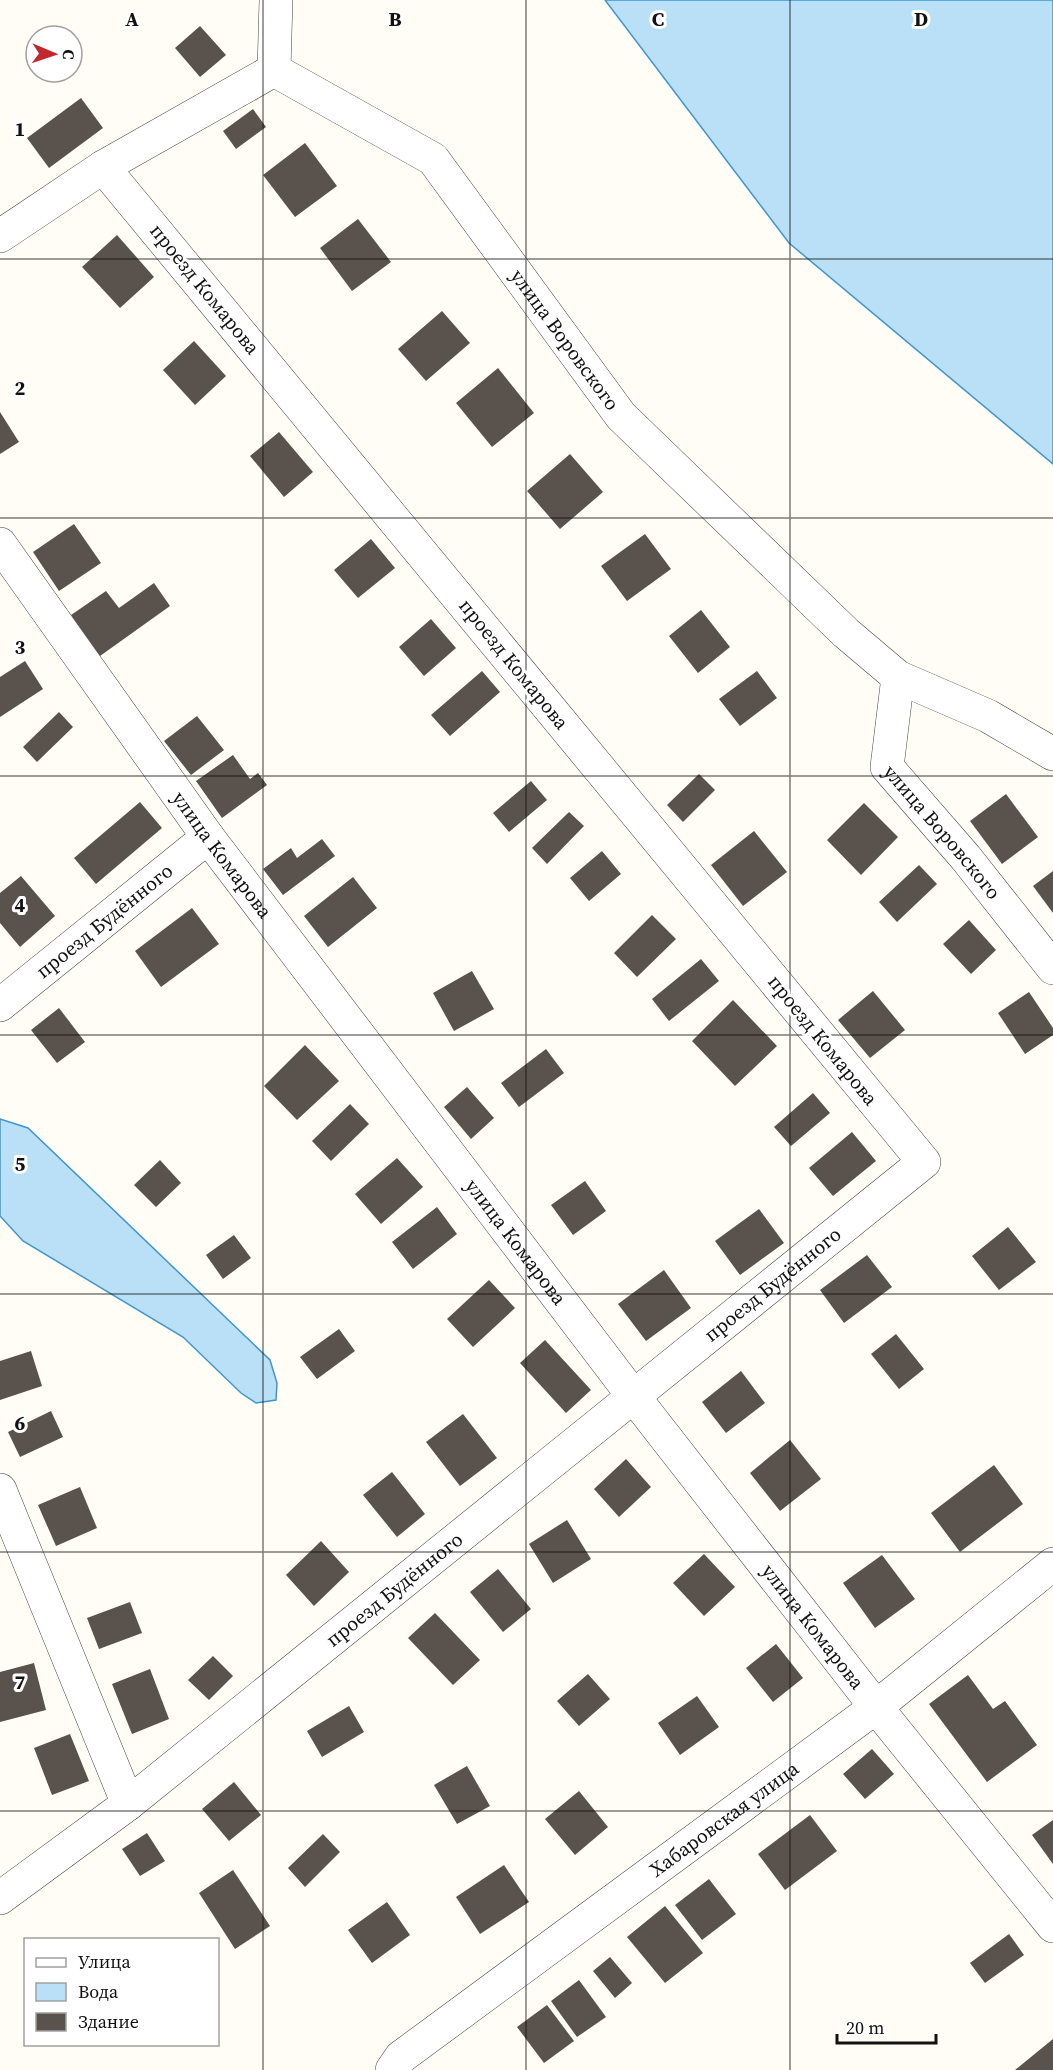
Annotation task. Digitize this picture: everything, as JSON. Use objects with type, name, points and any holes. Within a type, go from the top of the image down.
[{"type":"street","points":[[0,236],[104,167],[274,70],[276,0]]},
{"type":"street","name":"улица Воровского","points":[[274,70],[433,159],[621,416],[846,633],[898,677],[988,716],[1053,754]]},
{"type":"street","name":"проезд Комарова","points":[[104,167],[924,1162]]},
{"type":"street","name":"улица Комарова","points":[[0,544],[208,837],[634,1397],[876,1707],[1053,1926]]},
{"type":"street","name":"улица Воровского","points":[[898,677],[887,767],[966,858],[1053,968]]},
{"type":"street","name":"проезд Будённого","points":[[0,1005],[208,837]]},
{"type":"street","name":"проезд Будённого","points":[[0,1898],[128,1804],[924,1162]]},
{"type":"street","points":[[0,1490],[128,1804]]},
{"type":"street","name":"Хабаровская улица","points":[[392,2070],[400,2057],[876,1707],[1053,1564]]},
{"type":"water","points":[[605,0],[1053,0],[1053,464],[789,243]]},
{"type":"water","points":[[0,1119],[28,1128],[270,1360],[277,1383],[276,1400],[256,1403],[241,1393],[183,1337],[23,1241],[0,1216]]},
{"type":"building","points":[[200,26],[226,55],[200,77],[175,48]]},
{"type":"building","points":[[81,98],[103,128],[49,168],[27,138]]},
{"type":"building","points":[[253,109],[266,127],[236,149],[223,131]]},
{"type":"building","points":[[305,143],[337,186],[295,217],[263,175]]},
{"type":"building","points":[[358,219],[391,262],[352,291],[320,248]]},
{"type":"building","points":[[117,235],[154,277],[120,308],[82,267]]},
{"type":"building","points":[[442,311],[470,343],[426,381],[398,349]]},
{"type":"building","points":[[194,341],[226,376],[195,405],[163,370]]},
{"type":"building","points":[[498,368],[534,413],[492,447],[456,403]]},
{"type":"building","points":[[0,412],[19,442],[0,454]]},
{"type":"building","points":[[279,432],[313,472],[284,497],[250,456]]},
{"type":"building","points":[[570,454],[603,492],[560,529],[527,491]]},
{"type":"building","points":[[74,524],[101,563],[59,591],[33,552]]},
{"type":"building","points":[[645,534],[671,569],[627,601],[601,566]]},
{"type":"building","points":[[371,539],[395,568],[358,598],[334,570]]},
{"type":"building","points":[[154,583],[170,606],[100,656],[71,615],[106,591],[119,608]]},
{"type":"building","points":[[701,610],[730,647],[698,673],[669,636]]},
{"type":"building","points":[[431,619],[456,648],[424,676],[399,647]]},
{"type":"building","points":[[25,661],[43,689],[0,717],[0,677]]},
{"type":"building","points":[[482,671],[500,692],[450,736],[431,715]]},
{"type":"building","points":[[757,671],[777,698],[740,726],[719,699]]},
{"type":"building","points":[[59,712],[73,727],[37,762],[23,747]]},
{"type":"building","points":[[197,716],[224,750],[191,775],[164,741]]},
{"type":"building","points":[[233,755],[250,779],[258,773],[267,785],[222,818],[196,781]]},
{"type":"building","points":[[699,774],[715,790],[683,822],[667,805]]},
{"type":"building","points":[[531,781],[547,800],[509,832],[493,813]]},
{"type":"building","points":[[1006,794],[1038,837],[1002,864],[970,821]]},
{"type":"building","points":[[140,802],[162,828],[96,884],[74,858]]},
{"type":"building","points":[[864,803],[898,837],[861,875],[827,840]]},
{"type":"building","points":[[569,812],[584,826],[547,864],[532,848]]},
{"type":"building","points":[[754,831],[787,872],[743,906],[711,865]]},
{"type":"building","points":[[322,839],[335,856],[283,895],[263,869],[291,848],[297,858]]},
{"type":"building","points":[[602,851],[621,874],[589,901],[570,878]]},
{"type":"building","points":[[919,865],[937,884],[897,922],[879,902]]},
{"type":"building","points":[[1053,871],[1053,913],[1033,886]]},
{"type":"building","points":[[21,876],[55,916],[20,947],[0,923],[0,893]]},
{"type":"building","points":[[353,877],[377,908],[328,947],[304,916]]},
{"type":"building","points":[[192,908],[219,944],[161,987],[135,951]]},
{"type":"building","points":[[652,915],[676,939],[637,977],[614,953]]},
{"type":"building","points":[[969,920],[996,950],[971,974],[943,944]]},
{"type":"building","points":[[701,959],[719,981],[669,1021],[652,999]]},
{"type":"building","points":[[472,971],[494,1009],[454,1031],[433,993]]},
{"type":"building","points":[[873,991],[905,1030],[870,1058],[838,1020]]},
{"type":"building","points":[[1029,992],[1053,1028],[1053,1035],[1025,1054],[998,1013]]},
{"type":"building","points":[[733,1000],[777,1046],[735,1086],[692,1041]]},
{"type":"building","points":[[59,1008],[85,1042],[57,1063],[31,1030]]},
{"type":"building","points":[[305,1045],[339,1081],[297,1120],[264,1086]]},
{"type":"building","points":[[546,1049],[564,1073],[519,1107],[501,1083]]},
{"type":"building","points":[[467,1087],[494,1118],[471,1139],[444,1107]]},
{"type":"building","points":[[813,1093],[830,1113],[791,1146],[774,1127]]},
{"type":"building","points":[[350,1104],[369,1124],[331,1161],[312,1141]]},
{"type":"building","points":[[852,1132],[876,1161],[833,1196],[809,1168]]},
{"type":"building","points":[[397,1158],[423,1187],[381,1224],[355,1194]]},
{"type":"building","points":[[160,1160],[181,1183],[156,1207],[134,1185]]},
{"type":"building","points":[[585,1181],[606,1211],[573,1235],[551,1205]]},
{"type":"building","points":[[437,1207],[457,1234],[413,1269],[392,1242]]},
{"type":"building","points":[[759,1209],[784,1243],[740,1275],[715,1241]]},
{"type":"building","points":[[1008,1227],[1036,1262],[999,1290],[972,1256]]},
{"type":"building","points":[[234,1235],[251,1258],[223,1279],[206,1255]]},
{"type":"building","points":[[867,1255],[892,1287],[844,1323],[820,1290]]},
{"type":"building","points":[[664,1270],[691,1308],[646,1341],[618,1304]]},
{"type":"building","points":[[489,1280],[515,1308],[473,1347],[447,1319]]},
{"type":"building","points":[[339,1329],[355,1351],[317,1379],[300,1357]]},
{"type":"building","points":[[896,1334],[924,1369],[899,1389],[871,1354]]},
{"type":"building","points":[[545,1340],[591,1390],[566,1413],[520,1363]]},
{"type":"building","points":[[31,1351],[42,1386],[0,1400],[0,1361]]},
{"type":"building","points":[[741,1371],[765,1403],[726,1433],[702,1402]]},
{"type":"building","points":[[51,1411],[63,1437],[20,1457],[8,1432]]},
{"type":"building","points":[[463,1414],[497,1458],[460,1486],[426,1442]]},
{"type":"building","points":[[790,1440],[821,1479],[780,1511],[750,1473]]},
{"type":"building","points":[[626,1459],[651,1487],[619,1517],[594,1489]]},
{"type":"building","points":[[994,1465],[1023,1504],[960,1552],[931,1513]]},
{"type":"building","points":[[392,1472],[425,1514],[397,1537],[363,1495]]},
{"type":"building","points":[[80,1487],[97,1528],[56,1546],[38,1505]]},
{"type":"building","points":[[567,1520],[591,1559],[553,1583],[529,1544]]},
{"type":"building","points":[[321,1541],[349,1572],[314,1606],[286,1575]]},
{"type":"building","points":[[704,1554],[735,1587],[704,1616],[673,1583]]},
{"type":"building","points":[[882,1555],[915,1599],[875,1628],[843,1583]]},
{"type":"building","points":[[498,1569],[531,1609],[503,1632],[470,1592]]},
{"type":"building","points":[[130,1602],[142,1633],[99,1649],[87,1618]]},
{"type":"building","points":[[435,1613],[480,1660],[453,1685],[408,1638]]},
{"type":"building","points":[[776,1644],[803,1678],[773,1702],[746,1668]]},
{"type":"building","points":[[213,1656],[233,1676],[209,1700],[188,1680]]},
{"type":"building","points":[[34,1663],[46,1710],[0,1722],[0,1672]]},
{"type":"building","points":[[150,1669],[169,1719],[132,1734],[112,1684]]},
{"type":"building","points":[[588,1674],[610,1699],[579,1726],[557,1701]]},
{"type":"building","points":[[968,1675],[993,1709],[1005,1701],[1037,1745],[987,1782],[929,1704]]},
{"type":"building","points":[[697,1696],[719,1727],[680,1755],[658,1723]]},
{"type":"building","points":[[349,1706],[364,1732],[322,1757],[307,1731]]},
{"type":"building","points":[[70,1734],[89,1781],[52,1795],[34,1748]]},
{"type":"building","points":[[872,1749],[894,1774],[865,1799],[843,1774]]},
{"type":"building","points":[[467,1766],[490,1806],[457,1824],[434,1785]]},
{"type":"building","points":[[234,1782],[261,1815],[229,1841],[202,1809]]},
{"type":"building","points":[[579,1791],[608,1827],[575,1855],[545,1819]]},
{"type":"building","points":[[810,1815],[837,1851],[785,1890],[758,1854]]},
{"type":"building","points":[[1053,1820],[1053,1864],[1032,1835]]},
{"type":"building","points":[[147,1833],[165,1861],[140,1876],[122,1849]]},
{"type":"building","points":[[323,1834],[340,1852],[305,1887],[288,1868]]},
{"type":"building","points":[[504,1865],[529,1902],[480,1934],[456,1897]]},
{"type":"building","points":[[233,1870],[270,1926],[235,1949],[199,1893]]},
{"type":"building","points":[[709,1879],[736,1914],[702,1940],[675,1905]]},
{"type":"building","points":[[387,1902],[410,1935],[372,1963],[348,1930]]},
{"type":"building","points":[[665,1906],[703,1953],[665,1983],[627,1937]]},
{"type":"building","points":[[1009,1934],[1024,1955],[985,1983],[970,1963]]},
{"type":"building","points":[[610,1957],[632,1983],[615,1998],[593,1971]]},
{"type":"building","points":[[579,1980],[606,2017],[577,2037],[551,2001]]},
{"type":"building","points":[[547,2005],[574,2041],[544,2063],[517,2027]]},
{"type":"building","points":[[1053,2039],[1053,2070],[1015,2070]]}]
